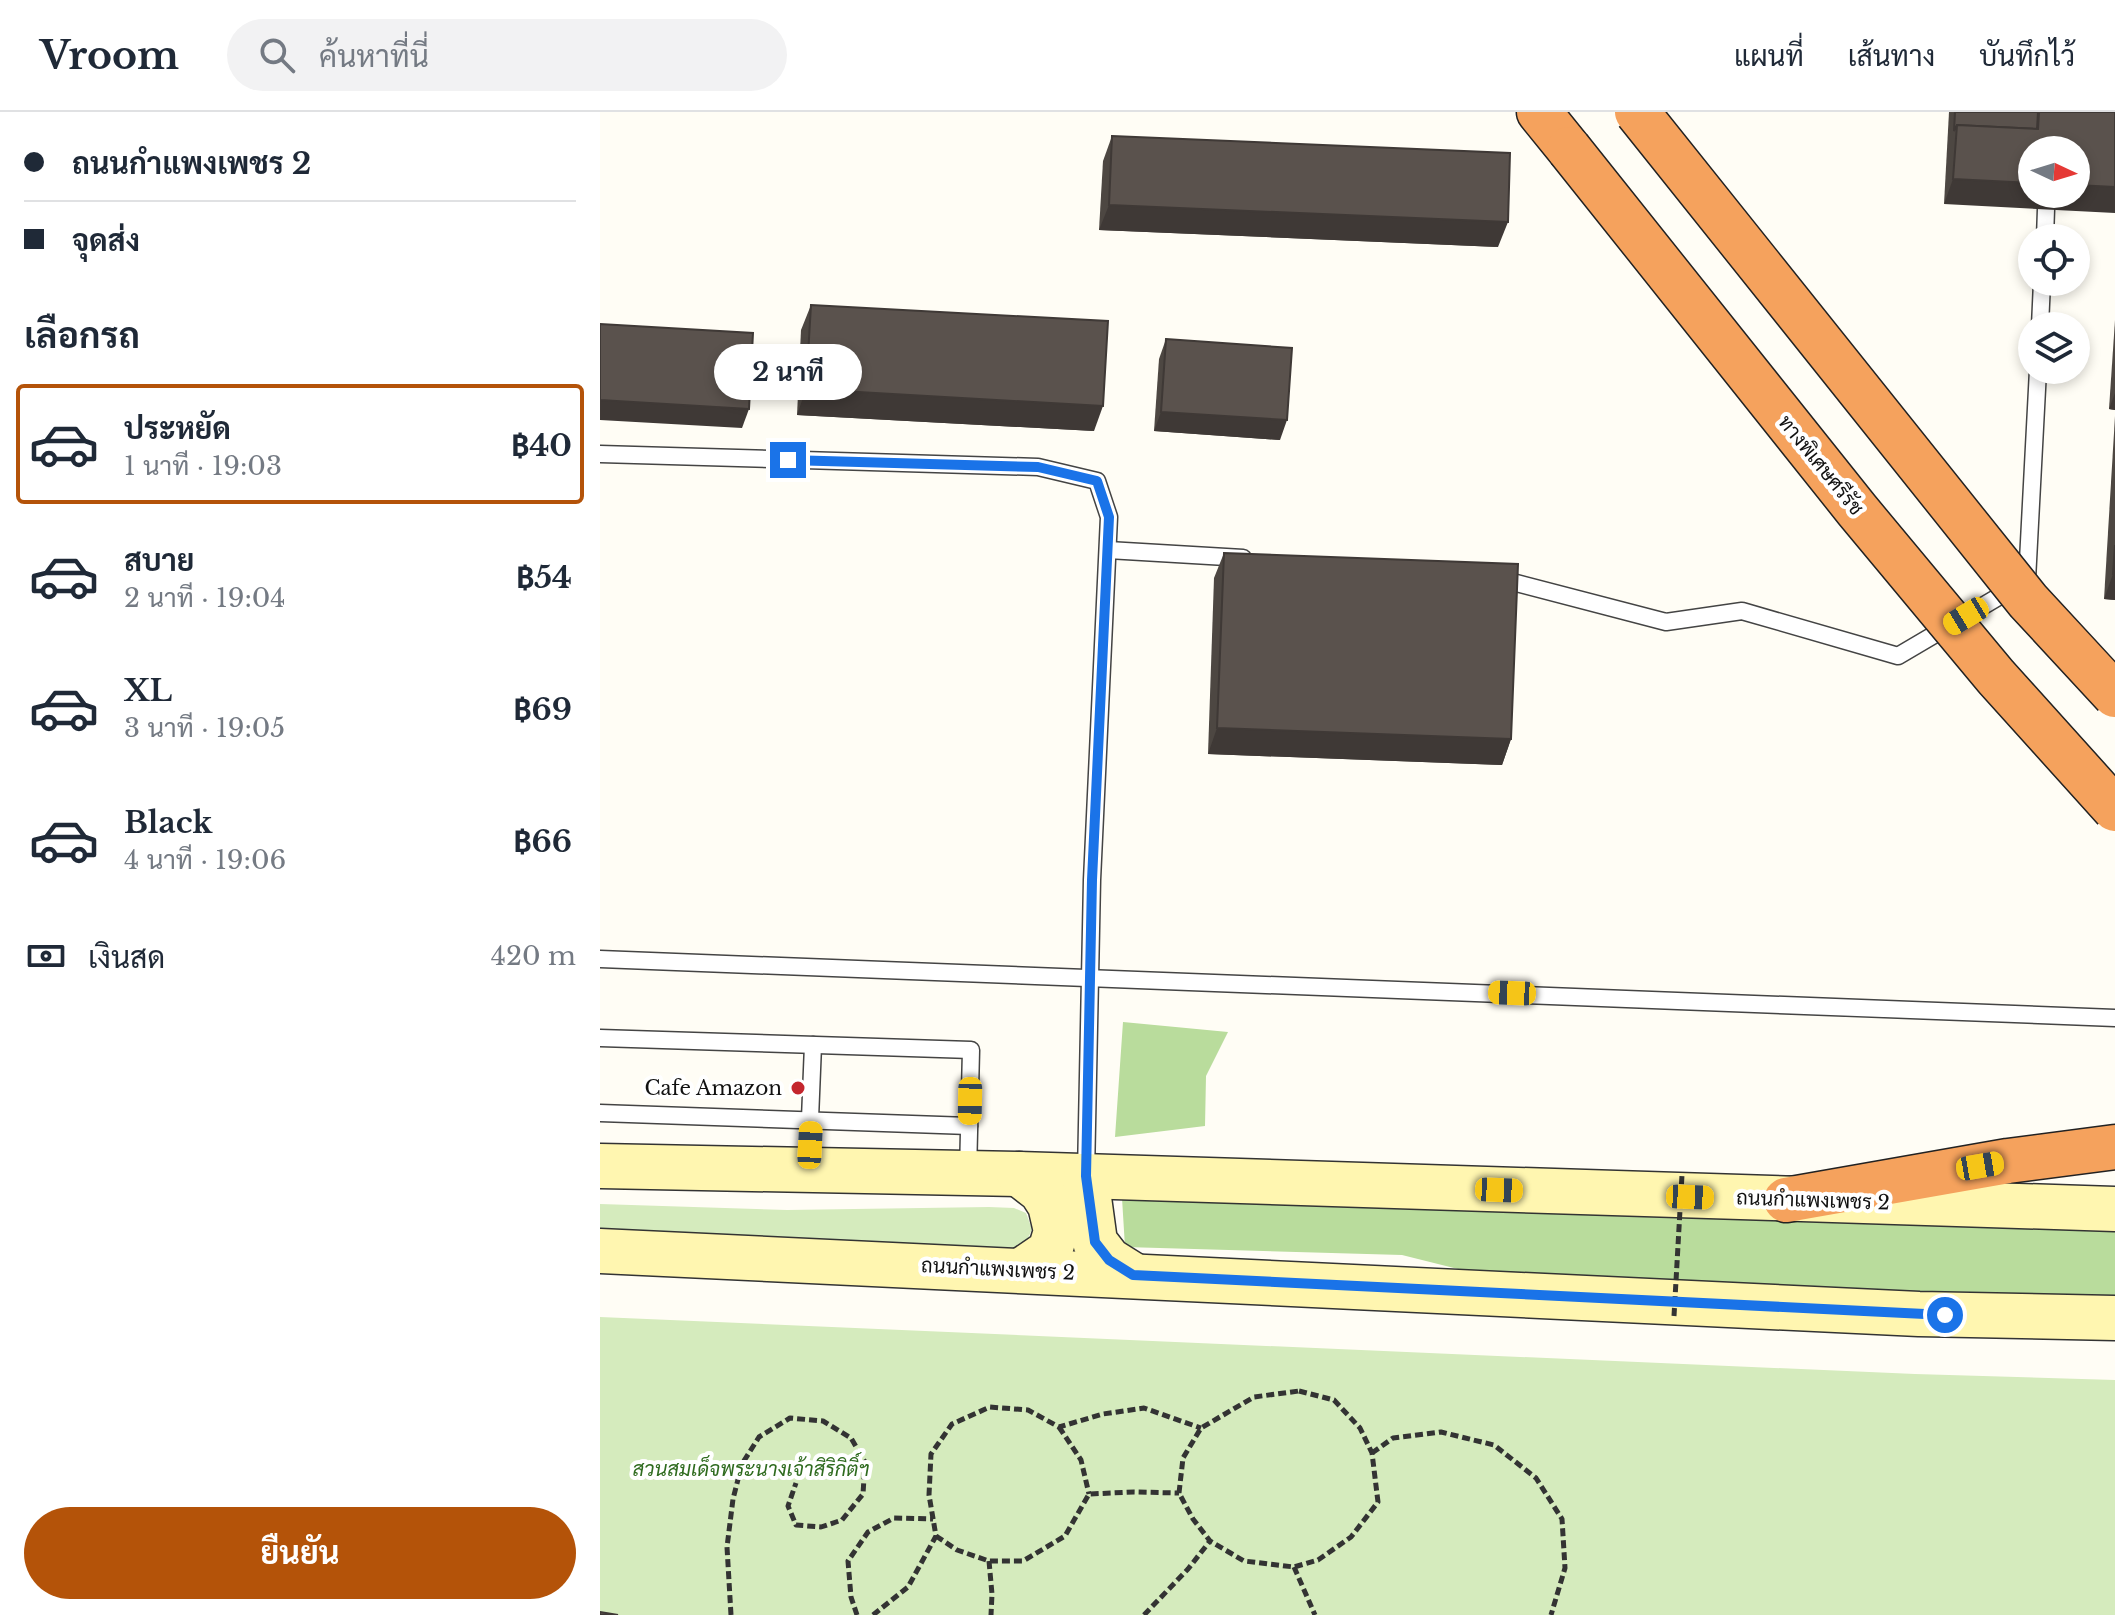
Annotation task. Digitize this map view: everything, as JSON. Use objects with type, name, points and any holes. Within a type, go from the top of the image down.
[{"type":"highway","name":"ทางพิเศษศรีรัช","points":[[1539,112],[1857,510],[1996,677],[2115,809]]},
{"type":"highway","points":[[1637,112],[2028,601],[2115,695]]},
{"type":"highway","points":[[1786,1200],[2008,1161],[2115,1147]]},
{"type":"main road","name":"ถนนกำแพงเพชร 2","points":[[600,1166],[1019,1174],[2115,1209]]},
{"type":"main road","points":[[1019,1174],[1041,1191],[1050,1205],[1056,1231],[1050,1251],[1022,1270]]},
{"type":"main road","points":[[1086,1176],[1095,1242],[1109,1260],[1133,1275]]},
{"type":"main road","name":"ถนนกำแพงเพชร 2","points":[[600,1251],[1919,1314],[2115,1318]]},
{"type":"lane","points":[[2045,224],[2046,209]]},
{"type":"lane","points":[[1484,575],[1666,622],[1742,611],[1898,656],[2027,580],[2037,384]]},
{"type":"lane","points":[[600,454],[1038,467],[1097,481],[1109,517],[1092,880],[1086,1176]]},
{"type":"lane","points":[[1108,550],[1265,559]]},
{"type":"lane","points":[[600,959],[2115,1018]]},
{"type":"lane","points":[[600,1038],[971,1050],[968,1173]]},
{"type":"lane","points":[[808,1169],[813,1045]]},
{"type":"lane","points":[[600,1113],[969,1126]]},
{"type":"path","points":[[1674,1316],[1682,1175]]},
{"type":"path","points":[[1299,1391],[1334,1400],[1360,1428],[1372,1453],[1378,1502],[1351,1537],[1318,1560],[1294,1567],[1244,1561],[1210,1541],[1179,1493],[1183,1458],[1201,1428],[1254,1397],[1299,1391]]},
{"type":"path","points":[[873,1615],[908,1587],[936,1536],[929,1495],[931,1454],[952,1424],[990,1407],[1028,1410],[1059,1427],[1081,1460],[1089,1494],[1065,1536],[1023,1561],[989,1561],[957,1550],[936,1536]]},
{"type":"path","points":[[1059,1427],[1103,1414],[1144,1408],[1201,1428]]},
{"type":"path","points":[[731,1615],[727,1547],[733,1499],[742,1464],[759,1437],[790,1418],[823,1421],[851,1438],[865,1462],[863,1494],[842,1520],[821,1527],[796,1525],[788,1506],[796,1483]]},
{"type":"path","points":[[1372,1453],[1393,1438],[1441,1432],[1494,1445],[1536,1478],[1562,1519],[1565,1568],[1551,1615]]},
{"type":"path","points":[[1089,1494],[1179,1493]]},
{"type":"path","points":[[857,1615],[851,1597],[848,1561],[868,1532],[894,1518],[933,1519]]},
{"type":"path","points":[[1144,1615],[1210,1541]]},
{"type":"path","points":[[989,1561],[991,1615]]},
{"type":"path","points":[[1294,1567],[1315,1615]]},
{"type":"green space","points":[[1123,1022],[1228,1032],[1206,1076],[1205,1126],[1115,1137]]},
{"type":"green space","points":[[1122,1198],[2115,1226],[2115,1297],[1675,1284],[1474,1273],[1402,1255],[1125,1247]]},
{"type":"green space","points":[[600,1204],[787,1210],[1014,1208],[1026,1213],[1032,1229],[1024,1248],[1012,1253],[600,1236]]},
{"type":"green space","name":"สวนสมเด็จพระนางเจ้าสิริกิติ์ฯ","points":[[600,1317],[2115,1380],[2115,1615],[600,1615]]},
{"type":"building","points":[[1955,112],[2038,112],[2037,129],[1957,125],[1954,131]]},
{"type":"building","points":[[2039,112],[2115,112],[2115,187],[2090,186],[2090,136],[2018,136],[2018,182],[1953,179],[1957,125],[2038,129]]},
{"type":"building","points":[[1112,136],[1510,153],[1508,222],[1109,205]]},
{"type":"building","points":[[811,305],[1108,321],[1103,406],[806,389]]},
{"type":"building","points":[[600,324],[753,333],[749,409],[600,400]]},
{"type":"building","points":[[1166,339],[1292,348],[1287,420],[1161,412]]},
{"type":"building","points":[[1224,553],[1518,564],[1511,739],[1217,728]]},
{"type":"place","name":"Cafe Amazon","points":[[798,1088]]},
{"type":"route","points":[[788,460],[1038,467],[1097,481],[1109,517],[1092,880],[1086,1176],[1095,1242],[1109,1260],[1133,1275],[1945,1315]]}]
